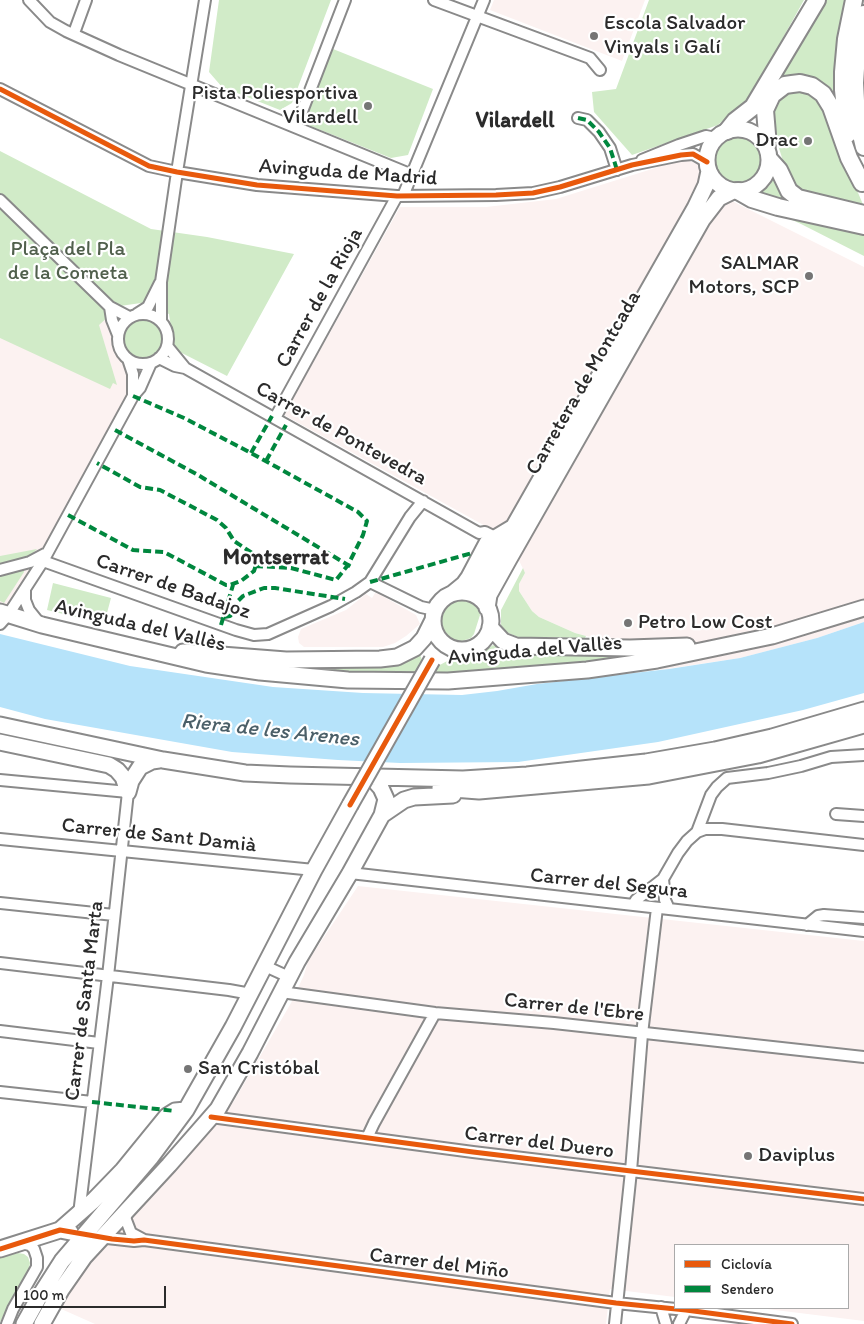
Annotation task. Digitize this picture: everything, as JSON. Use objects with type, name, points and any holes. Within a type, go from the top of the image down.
[{"type":"main road","points":[[817,0],[753,107],[721,134],[708,153],[708,167],[718,184],[752,200],[778,207],[860,219]]},
{"type":"main road","points":[[854,0],[846,39],[843,90],[848,131],[863,186]]},
{"type":"main road","points":[[864,14],[856,54],[855,83],[857,118],[864,146]]},
{"type":"main road","points":[[735,191],[750,189],[764,179],[768,171],[768,134],[765,110],[772,95],[785,86],[800,83],[812,86],[822,94],[831,108],[849,158],[863,186]]},
{"type":"main road","points":[[721,134],[736,128],[754,132],[761,138],[786,186],[794,195],[806,201],[860,219]]},
{"type":"main road","name":"Carretera de Montcada","points":[[460,593],[480,585],[489,570],[695,208],[706,185],[708,167]]},
{"type":"main road","name":"Carretera de Montcada","points":[[487,608],[490,595],[509,559],[702,220],[719,198],[735,191]]},
{"type":"main road","points":[[460,593],[470,577],[487,538],[507,532],[514,527]]},
{"type":"main road","points":[[163,654],[189,651],[286,660],[380,659],[397,657],[415,648],[424,638],[442,600],[460,593],[479,598],[487,608],[491,620],[488,634],[478,645],[471,648],[446,651],[432,660]]},
{"type":"main road","name":"Avinguda del Vallès","points":[[3,617],[206,664],[269,673],[348,680],[448,681],[587,670],[672,657],[781,633],[864,608]]},
{"type":"main road","points":[[24,1324],[62,1261],[83,1234],[151,1157],[186,1110],[204,1081],[314,870],[432,660],[436,636],[434,615]]},
{"type":"main road","points":[[490,627],[503,641],[516,646],[630,648],[743,642]]},
{"type":"main road","points":[[436,636],[445,645],[456,650]]},
{"type":"main road","points":[[0,736],[144,765],[261,782],[463,779],[646,762],[715,750],[772,737],[864,710]]},
{"type":"main road","points":[[0,725],[163,760],[245,773],[376,781],[479,791]]},
{"type":"main road","points":[[382,815],[404,800],[479,791],[649,776],[758,755],[864,725]]},
{"type":"main road","points":[[0,742],[109,766],[118,770],[124,778],[128,792]]},
{"type":"main road","points":[[128,792],[134,773],[152,761],[163,760]]},
{"type":"main road","points":[[42,1324],[78,1265],[218,1109],[250,1053],[289,977],[382,815],[386,799],[376,781]]},
{"type":"main road","points":[[0,1249],[60,1230],[79,1214],[123,1170],[167,1116],[174,1111],[186,1110]]},
{"type":"main road","points":[[60,1230],[83,1234]]},
{"type":"main road","points":[[39,1297],[53,1304]]},
{"type":"street","points":[[30,0],[50,22],[119,55],[412,175]]},
{"type":"street","points":[[74,33],[86,0]]},
{"type":"street","points":[[3,617],[25,590],[133,396],[140,388],[155,360],[167,346],[167,333],[161,321],[161,282],[205,0]]},
{"type":"street","points":[[296,127],[345,0]]},
{"type":"street","points":[[434,0],[590,58],[600,70]]},
{"type":"street","name":"Carrer de la Rioja","points":[[275,418],[412,175],[484,0]]},
{"type":"street","name":"Avinguda de Madrid","points":[[0,89],[149,166],[257,185],[400,196],[533,192],[560,187],[632,165],[689,154],[694,154],[708,167]]},
{"type":"street","points":[[578,118],[588,120],[599,132],[610,148],[617,170]]},
{"type":"street","name":"Avinguda de Madrid","points":[[632,165],[651,155],[678,145],[706,136],[721,134]]},
{"type":"street","points":[[0,200],[110,307],[132,316],[149,314],[161,321]]},
{"type":"street","points":[[133,396],[133,374],[128,359],[118,346],[118,335],[120,328],[132,316],[148,307],[161,282]]},
{"type":"street","points":[[110,307],[112,320],[118,335]]},
{"type":"street","name":"Carrer de Pontevedra","points":[[167,346],[185,368]]},
{"type":"street","points":[[128,359],[143,364],[155,360]]},
{"type":"street","name":"Carrer de Pontevedra","points":[[155,360],[185,368],[487,538]]},
{"type":"street","name":"Carrer de Badajoz","points":[[45,556],[236,630],[260,635],[276,631],[331,606],[370,582],[410,517],[423,501]]},
{"type":"street","points":[[487,538],[492,558],[489,570]]},
{"type":"street","points":[[0,570],[45,556]]},
{"type":"street","points":[[370,582],[434,615]]},
{"type":"street","points":[[25,590],[25,600],[29,610],[42,625]]},
{"type":"street","points":[[633,905],[636,900],[663,879],[678,853],[697,832],[711,795],[727,778],[768,773],[831,757],[864,755]]},
{"type":"street","points":[[0,780],[128,792]]},
{"type":"street","name":"Carrer de Santa Marta","points":[[79,1214],[128,792]]},
{"type":"street","points":[[836,814],[864,816]]},
{"type":"street","points":[[697,832],[704,829],[722,829],[864,845]]},
{"type":"street","name":"Carrer de Sant Damià","points":[[0,839],[314,870]]},
{"type":"street","name":"Carrer del Segura","points":[[350,873],[864,932]]},
{"type":"street","points":[[663,879],[665,900],[669,910]]},
{"type":"street","points":[[0,903],[114,915]]},
{"type":"street","points":[[615,1324],[631,1171],[642,1034],[657,908]]},
{"type":"street","points":[[807,925],[818,916],[824,915],[864,918]]},
{"type":"street","points":[[0,963],[251,994]]},
{"type":"street","points":[[265,966],[289,977]]},
{"type":"street","name":"Carrer de l'Ebre","points":[[281,992],[435,1013],[554,1023],[864,1057]]},
{"type":"street","points":[[367,1138],[435,1013]]},
{"type":"street","points":[[0,1031],[99,1043]]},
{"type":"street","points":[[0,1092],[92,1102]]},
{"type":"street","name":"Carrer del Duero","points":[[211,1117],[631,1171],[864,1198]]},
{"type":"street","points":[[125,1212],[131,1233],[144,1240]]},
{"type":"street","name":"Carrer del Miño","points":[[83,1234],[134,1241],[144,1240],[616,1304],[686,1310],[792,1324]]},
{"type":"street","points":[[8,1324],[13,1309],[37,1267],[34,1249],[30,1245],[21,1243]]},
{"type":"street","points":[[661,1308],[666,1324]]},
{"type":"street","points":[[680,1324],[686,1310]]},
{"type":"shaded area","name":"Escola Salvador Vinyals i Galí","points":[[494,0],[645,0],[622,61],[490,10]]},
{"type":"shaded area","points":[[684,159],[698,164],[702,169],[700,185],[864,267],[864,622],[817,638],[740,658],[660,670],[658,640],[619,641],[586,636],[539,617],[532,611],[519,591],[519,584],[525,573],[513,548],[489,528],[284,415],[400,207],[486,207],[556,199]]},
{"type":"shaded area","points":[[0,198],[121,319],[142,312],[151,314],[141,372],[52,544],[0,623]]},
{"type":"shaded area","points":[[375,593],[416,615],[420,624],[395,643],[383,647],[304,647],[299,643],[298,637],[301,629],[346,610],[366,594],[372,598]]},
{"type":"shaded area","points":[[358,886],[864,941],[864,1321],[767,1309],[849,1309],[849,1244],[674,1244],[674,1297],[610,1289],[606,1324],[95,1324],[59,1308],[87,1267],[234,1101],[291,1003],[304,975],[308,961]]},
{"type":"green space","points":[[219,0],[331,0],[292,103],[280,110],[222,87],[209,72]]},
{"type":"green space","points":[[649,0],[804,0],[750,97],[718,125],[632,155],[594,112],[592,92],[616,89]]},
{"type":"green space","points":[[821,0],[847,0],[837,46],[836,100],[774,85]]},
{"type":"green space","name":"Pista Poliesportiva Vilardell","points":[[333,49],[433,89],[408,155],[391,158],[303,123]]},
{"type":"green space","points":[[800,88],[819,99],[864,207],[802,193],[788,177],[773,129],[771,111],[780,95]]},
{"type":"green space","points":[[739,135],[748,137],[756,142],[761,150],[763,159],[761,168],[756,176],[748,181],[739,183],[730,181],[722,176],[717,168],[715,159],[717,150],[722,142],[730,137]]},
{"type":"green space","name":"Plaça del Pla de la Corneta","points":[[0,151],[151,229],[207,237],[294,254],[227,376],[174,349],[169,314],[141,303],[120,306],[99,325],[117,385],[113,383],[110,389],[0,338]]},
{"type":"green space","points":[[775,176],[798,204],[758,194],[769,186]]},
{"type":"green space","points":[[761,206],[864,233],[864,256],[801,224]]},
{"type":"green space","points":[[147,318],[154,321],[160,327],[163,338],[162,346],[154,355],[147,358],[139,358],[132,355],[124,346],[123,334],[126,327],[135,319]]},
{"type":"green space","points":[[37,549],[27,559],[0,563],[0,556]]},
{"type":"green space","points":[[523,568],[525,573],[519,584],[519,591],[532,611],[539,617],[586,636],[585,638],[518,637],[506,632],[501,625],[501,610]]},
{"type":"green space","points":[[24,570],[4,603],[0,601],[0,573]]},
{"type":"green space","points":[[53,583],[111,598],[104,624],[47,610]]},
{"type":"green space","points":[[458,600],[471,602],[479,610],[480,615],[474,634],[471,638],[462,641],[452,640],[448,637],[443,631],[440,622],[441,615],[446,607]]},
{"type":"green space","points":[[493,645],[507,651],[649,653],[556,666],[488,672],[431,673],[438,666],[449,660],[465,660],[477,657]]},
{"type":"green space","points":[[419,652],[422,660],[416,671],[405,673],[376,673],[294,667]]},
{"type":"green space","points":[[18,1253],[28,1257],[29,1268],[0,1322],[0,1258]]},
{"type":"water","name":"Riera de les Arenes","points":[[864,622],[864,693],[803,710],[658,742],[518,762],[400,763],[232,752],[45,719],[0,707],[0,634],[130,666],[273,687],[363,693],[462,695],[537,684],[669,669],[740,658],[817,638]]},
{"type":"marked path","points":[[578,118],[587,120],[599,132],[610,148],[617,170]]},
{"type":"marked path","points":[[133,396],[184,418],[251,453],[358,512],[367,521],[363,535],[348,565],[336,580],[291,568],[256,566]]},
{"type":"marked path","points":[[251,453],[272,416]]},
{"type":"marked path","points":[[266,461],[286,425]]},
{"type":"marked path","points":[[115,430],[198,475],[353,568]]},
{"type":"marked path","points":[[68,515],[133,550],[164,552],[226,585],[241,581],[254,571],[257,562],[255,555],[234,541],[226,528],[217,520],[160,490],[140,487],[97,463]]},
{"type":"marked path","points":[[370,582],[472,553]]},
{"type":"marked path","points":[[221,625],[233,585]]},
{"type":"marked path","points":[[224,617],[232,614],[237,602],[243,596],[264,588],[345,599]]},
{"type":"marked path","points":[[92,1102],[175,1111]]},
{"type":"cycle path","points":[[0,89],[149,166],[257,185],[397,196],[496,195],[533,193],[560,187],[632,165],[681,155],[693,154],[707,162]]},
{"type":"cycle path","points":[[350,805],[432,660]]},
{"type":"cycle path","points":[[211,1117],[473,1152],[864,1199]]},
{"type":"cycle path","points":[[0,1249],[60,1230],[112,1239],[144,1240],[616,1303],[674,1309]]},
{"type":"cycle path","points":[[676,1309],[792,1324]]},
{"type":"place","name":"Escola Salvador Vinyals i Galí","points":[[594,36]]},
{"type":"place","name":"Pista Poliesportiva Vilardell","points":[[368,106]]},
{"type":"place","name":"Drac","points":[[808,141]]},
{"type":"place","name":"SALMAR Motors, SCP","points":[[809,276]]},
{"type":"place","name":"Petro Low Cost","points":[[628,623]]},
{"type":"place","name":"San Cristóbal","points":[[188,1069]]},
{"type":"place","name":"Daviplus","points":[[748,1156]]},
{"type":"district","name":"Vilardell","points":[[515,121]]},
{"type":"district","name":"Montserrat","points":[[276,558]]}]
